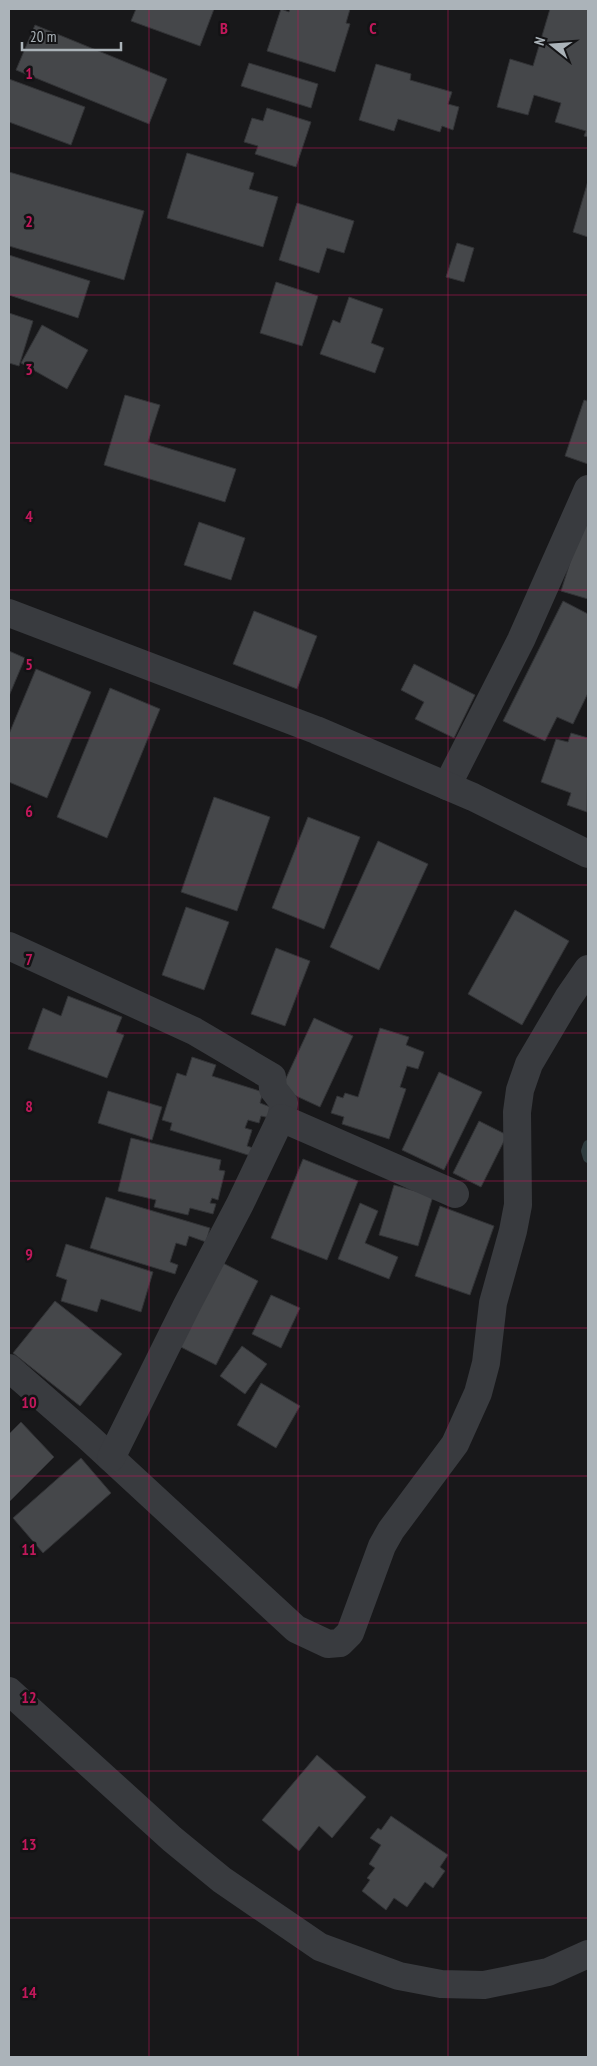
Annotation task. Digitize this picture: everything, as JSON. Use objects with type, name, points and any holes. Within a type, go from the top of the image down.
[{"type":"street","points":[[447,786],[521,640],[588,489]]},
{"type":"street","points":[[9,613],[316,730],[447,786],[588,854]]},
{"type":"street","points":[[9,946],[194,1031],[272,1077],[273,1089],[284,1103],[281,1118],[240,1204],[186,1305],[111,1458]]},
{"type":"street","points":[[9,1368],[111,1458],[296,1629],[328,1644],[340,1643],[350,1633],[386,1538],[455,1444],[478,1393],[486,1363],[493,1303],[513,1231],[518,1205],[517,1112],[520,1090],[529,1064],[568,998],[588,969]]},
{"type":"street","points":[[281,1118],[455,1194]]},
{"type":"street","points":[[9,1691],[172,1839],[214,1874],[320,1948],[399,1976],[441,1984],[484,1986],[548,1972],[588,1954]]},
{"type":"building","points":[[136,9],[214,9],[200,46],[131,21]]},
{"type":"building","points":[[281,9],[289,12],[290,9],[350,9],[346,23],[350,24],[335,72],[267,51]]},
{"type":"building","points":[[550,9],[588,9],[588,137],[584,136],[586,131],[555,122],[561,103],[534,95],[528,115],[497,107],[510,59],[533,66]]},
{"type":"building","points":[[35,25],[167,79],[149,124],[16,70]]},
{"type":"building","points":[[249,63],[318,84],[311,108],[241,86]]},
{"type":"building","points":[[376,64],[411,74],[410,80],[452,92],[448,104],[459,107],[453,130],[442,126],[440,132],[398,119],[394,131],[359,120]]},
{"type":"building","points":[[9,79],[85,107],[71,145],[9,122]]},
{"type":"building","points":[[267,108],[311,122],[296,167],[255,154],[258,146],[244,142],[252,118],[263,121]]},
{"type":"building","points":[[187,153],[254,173],[249,189],[278,197],[263,247],[167,218]]},
{"type":"building","points":[[9,172],[144,211],[124,280],[9,246]]},
{"type":"building","points":[[588,181],[588,237],[573,232]]},
{"type":"building","points":[[297,203],[354,221],[344,253],[327,248],[319,273],[279,260]]},
{"type":"building","points":[[457,243],[474,248],[464,282],[446,277]]},
{"type":"building","points":[[9,255],[90,281],[78,318],[9,295]]},
{"type":"building","points":[[276,282],[318,296],[302,346],[260,333]]},
{"type":"building","points":[[349,297],[383,309],[371,343],[384,348],[375,373],[320,354],[333,320],[340,323]]},
{"type":"building","points":[[9,313],[33,321],[19,366],[9,363]]},
{"type":"building","points":[[42,325],[88,350],[67,389],[21,363]]},
{"type":"building","points":[[125,395],[160,405],[148,442],[236,469],[225,502],[104,465]]},
{"type":"building","points":[[588,396],[588,464],[565,456],[584,400],[587,401]]},
{"type":"building","points":[[588,505],[588,599],[561,591]]},
{"type":"building","points":[[199,522],[245,538],[231,580],[184,565]]},
{"type":"building","points":[[563,601],[588,614],[588,693],[573,724],[557,717],[545,741],[503,721]]},
{"type":"building","points":[[254,611],[317,636],[297,689],[233,664]]},
{"type":"building","points":[[9,651],[25,658],[9,696]]},
{"type":"building","points":[[414,664],[475,695],[454,738],[415,719],[424,702],[401,690]]},
{"type":"building","points":[[36,669],[91,692],[47,798],[9,782],[9,734]]},
{"type":"building","points":[[110,688],[160,709],[107,838],[57,817]]},
{"type":"building","points":[[571,733],[588,738],[587,812],[567,805],[571,793],[541,782],[556,739],[568,742]]},
{"type":"building","points":[[214,797],[270,817],[237,911],[181,892]]},
{"type":"building","points":[[308,817],[360,837],[324,929],[272,908]]},
{"type":"building","points":[[378,841],[428,864],[379,970],[330,947]]},
{"type":"building","points":[[186,907],[229,922],[204,990],[162,975]]},
{"type":"building","points":[[515,910],[569,941],[522,1025],[468,994]]},
{"type":"building","points":[[276,948],[310,961],[285,1026],[251,1014]]},
{"type":"building","points":[[68,996],[122,1017],[116,1032],[124,1035],[107,1078],[28,1049],[43,1008],[61,1016]]},
{"type":"building","points":[[314,1018],[353,1036],[320,1107],[281,1089]]},
{"type":"building","points":[[380,1028],[409,1037],[406,1045],[424,1052],[418,1069],[407,1066],[400,1087],[406,1089],[389,1139],[342,1124],[344,1117],[331,1113],[337,1096],[343,1098],[345,1093],[358,1097]]},
{"type":"building","points":[[192,1057],[216,1065],[212,1076],[263,1092],[260,1103],[273,1108],[270,1118],[261,1116],[259,1123],[248,1120],[245,1128],[252,1130],[247,1146],[256,1149],[254,1157],[170,1130],[172,1123],[162,1120],[177,1073],[186,1076]]},
{"type":"building","points":[[439,1072],[482,1092],[444,1170],[402,1150]]},
{"type":"building","points":[[108,1091],[162,1107],[152,1140],[98,1123]]},
{"type":"building","points":[[479,1121],[507,1135],[481,1187],[453,1173]]},
{"type":"building","points":[[131,1138],[221,1160],[219,1170],[225,1171],[218,1200],[212,1198],[210,1203],[216,1204],[213,1214],[190,1208],[188,1215],[154,1207],[156,1200],[118,1191]]},
{"type":"building","points":[[303,1159],[358,1181],[327,1260],[271,1238]]},
{"type":"building","points":[[394,1185],[433,1196],[418,1246],[379,1235]]},
{"type":"building","points":[[106,1197],[210,1228],[206,1242],[189,1236],[186,1246],[176,1243],[170,1262],[178,1265],[175,1274],[90,1248]]},
{"type":"building","points":[[360,1203],[378,1211],[365,1243],[398,1257],[389,1279],[338,1259]]},
{"type":"building","points":[[440,1206],[494,1226],[470,1295],[415,1276]]},
{"type":"building","points":[[66,1244],[153,1272],[141,1312],[101,1299],[97,1312],[61,1301],[67,1280],[56,1276]]},
{"type":"building","points":[[219,1261],[258,1281],[216,1365],[177,1345]]},
{"type":"building","points":[[271,1295],[300,1308],[281,1348],[252,1334]]},
{"type":"building","points":[[55,1301],[122,1354],[80,1406],[13,1353]]},
{"type":"building","points":[[242,1346],[267,1364],[245,1394],[220,1376]]},
{"type":"building","points":[[261,1383],[300,1406],[276,1448],[237,1425]]},
{"type":"building","points":[[21,1422],[54,1457],[9,1502],[9,1434]]},
{"type":"building","points":[[81,1458],[111,1493],[43,1553],[13,1518]]},
{"type":"building","points":[[317,1755],[366,1797],[332,1838],[319,1826],[299,1851],[262,1820]]},
{"type":"building","points":[[391,1816],[448,1855],[440,1867],[445,1871],[433,1888],[425,1882],[407,1907],[394,1898],[386,1910],[362,1891],[370,1880],[367,1878],[375,1868],[369,1864],[381,1845],[370,1838],[378,1828],[381,1830]]},
{"type":"waterway","points":[[588,1145],[586,1151],[588,1158]]}]
